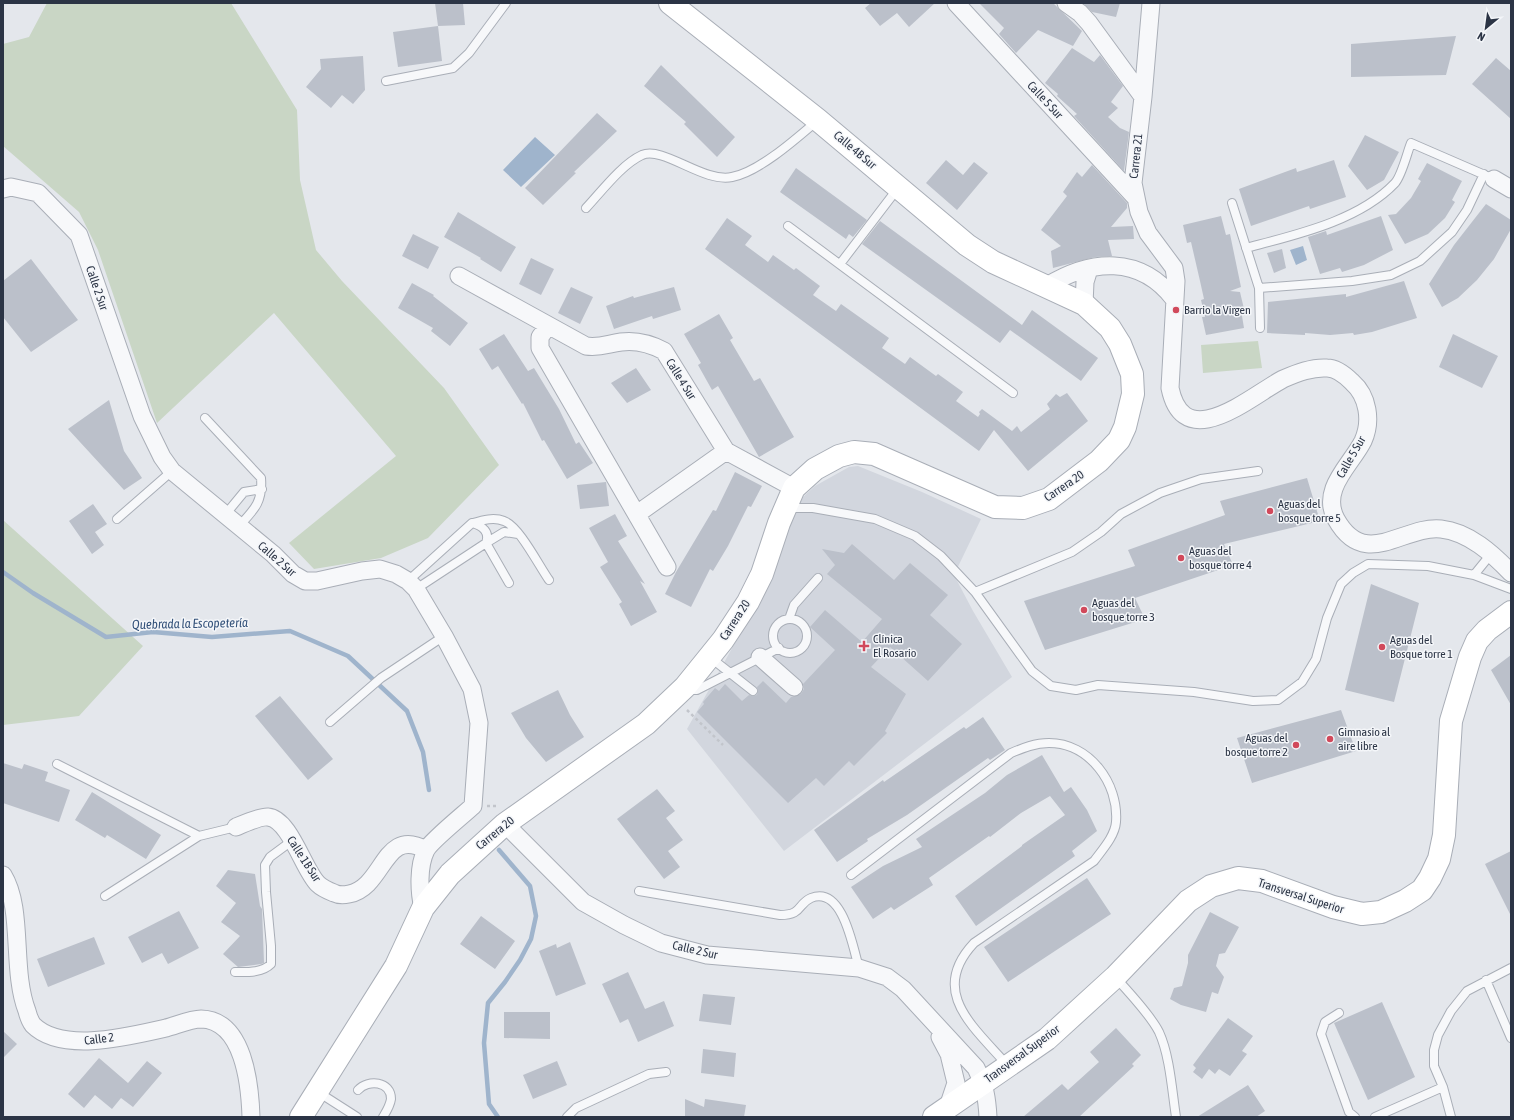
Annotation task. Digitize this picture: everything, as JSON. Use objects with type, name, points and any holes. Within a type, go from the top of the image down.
[{"type":"street","name":"Calle 4B Sur","points":[[670,3],[818,120],[974,249],[993,262],[1084,304]]},
{"type":"street","name":"Calle 5 Sur","points":[[956,3],[1135,197]]},
{"type":"street","points":[[1066,3],[1080,13],[1090,23],[1143,97]]},
{"type":"street","name":"Carrera 21","points":[[1151,3],[1143,97],[1132,183],[1139,212],[1148,233],[1174,268],[1176,281],[1174,299]]},
{"type":"street","points":[[1489,177],[1511,188]]},
{"type":"street","name":"Calle 2 Sur","points":[[3,189],[11,187],[38,193],[79,235],[142,416],[162,457],[172,471],[273,554],[293,574],[305,581],[317,581],[362,571],[380,569],[396,574],[412,585]]},
{"type":"street","points":[[1047,286],[1072,273],[1089,268],[1112,266],[1130,267],[1146,273],[1164,285],[1174,299]]},
{"type":"street","points":[[1084,304],[1089,268]]},
{"type":"street","name":"Calle 4 Sur","points":[[459,276],[586,346],[599,348],[622,342],[650,344],[664,351],[726,451],[794,488]]},
{"type":"street","name":"Calle 5 Sur","points":[[1174,299],[1170,388],[1173,400],[1178,409],[1196,420],[1213,418],[1234,409],[1294,374],[1310,369],[1328,367],[1340,373],[1359,389],[1365,401],[1367,412],[1363,440],[1334,486],[1331,503],[1336,518],[1348,535],[1364,543],[1378,544],[1390,542],[1424,531],[1440,529],[1457,532],[1472,540],[1491,554],[1511,573]]},
{"type":"street","name":"Carrera 20","points":[[301,1117],[396,966],[423,908],[450,874],[505,824],[646,724],[680,692],[710,657],[748,602],[762,574],[785,508],[794,488],[814,470],[827,462],[854,452],[874,454],[996,507],[1024,508],[1049,499],[1111,450],[1125,427],[1130,412],[1133,394],[1132,374],[1127,358],[1110,328],[1084,304]]},
{"type":"street","points":[[548,326],[540,337],[540,348],[667,567]]},
{"type":"street","points":[[637,514],[726,451]]},
{"type":"street","points":[[412,585],[444,636],[472,689],[479,723],[473,806],[426,850],[422,863],[420,896],[423,908]]},
{"type":"street","name":"Transversal Superior","points":[[941,1114],[984,1082],[1047,1039],[1115,977],[1188,901],[1211,886],[1238,878],[1262,881],[1333,907],[1362,914],[1381,912],[1422,890],[1430,878],[1439,859],[1444,835],[1448,745],[1451,721],[1470,657],[1477,641],[1487,630],[1511,612]]},
{"type":"street","points":[[760,657],[794,687]]},
{"type":"street","name":"Calle 1B Sur","points":[[236,827],[267,817],[277,820],[293,840],[318,884],[335,894],[345,895],[356,892],[377,874],[388,855],[402,844],[415,843],[426,850]]},
{"type":"street","name":"Calle 2 Sur","points":[[505,824],[583,902],[624,926],[662,942],[707,955],[859,968],[887,977],[898,985],[976,1068],[984,1082]]},
{"type":"street","name":"Calle 2","points":[[3,875],[10,886],[13,902],[19,983],[32,1024],[47,1035],[66,1040],[89,1042],[166,1028],[201,1019],[226,1027],[238,1044],[243,1059],[250,1104],[250,1117]]},
{"type":"street","name":"Calle 2 Sur","points":[[932,1021],[949,1054],[956,1083],[941,1114]]},
{"type":"street","points":[[984,1082],[988,1117]]},
{"type":"lane","points":[[386,81],[453,68],[469,53],[506,3]]},
{"type":"lane","points":[[586,208],[626,166],[643,155],[666,158],[699,173],[716,178],[731,178],[747,173],[795,140],[818,120]]},
{"type":"lane","points":[[1246,248],[1302,232],[1345,216],[1370,204],[1396,182],[1411,143],[1489,177],[1452,232],[1420,260],[1391,275],[1352,281],[1259,288]]},
{"type":"lane","points":[[840,264],[898,187]]},
{"type":"lane","points":[[1232,204],[1259,288],[1260,328]]},
{"type":"lane","points":[[788,226],[1013,393]]},
{"type":"lane","points":[[205,418],[261,478],[262,489],[258,505],[239,526]]},
{"type":"lane","points":[[117,519],[172,471]]},
{"type":"lane","points":[[975,592],[1072,552],[1101,532],[1121,514],[1160,493],[1201,479],[1258,471]]},
{"type":"lane","points":[[225,515],[244,492],[262,489]]},
{"type":"lane","points":[[785,508],[830,511],[874,518],[915,536],[941,556],[975,592],[1032,671],[1050,686],[1076,690],[1098,685],[1194,692],[1253,701],[1278,700],[1302,682],[1316,659],[1327,618],[1334,597],[1341,584],[1353,573],[1368,564],[1428,566],[1474,575],[1511,589]]},
{"type":"lane","points":[[412,585],[472,523],[492,519],[500,519],[507,522],[518,534],[549,580]]},
{"type":"lane","points":[[472,523],[485,529],[487,534],[486,543],[510,583]]},
{"type":"lane","points":[[412,585],[504,532],[518,534]]},
{"type":"lane","points":[[1474,575],[1491,554]]},
{"type":"lane","points":[[789,619],[794,605],[818,578]]},
{"type":"lane","points":[[789,619],[796,620],[801,623],[807,634],[806,641],[798,651],[791,652],[779,648],[775,643],[774,630],[783,621],[789,619]]},
{"type":"lane","points":[[330,722],[381,678],[444,636]]},
{"type":"lane","points":[[680,692],[697,690],[779,648]]},
{"type":"lane","points":[[710,657],[753,691]]},
{"type":"lane","points":[[851,875],[1011,753],[1033,744],[1049,743],[1065,745],[1081,752],[1095,762],[1109,783],[1115,803],[1116,823],[1106,845],[1094,861],[974,943],[962,956],[957,970],[953,985],[956,999],[970,1021],[1008,1066]]},
{"type":"lane","points":[[57,764],[199,836]]},
{"type":"lane","points":[[105,896],[199,836],[236,827]]},
{"type":"lane","points":[[235,972],[249,972],[266,969],[271,964],[271,946],[266,892],[266,864],[270,857],[293,840]]},
{"type":"lane","points":[[639,891],[780,915],[796,912],[810,899],[820,896],[832,900],[842,911],[859,968]]},
{"type":"lane","points":[[1451,1117],[1443,1087],[1434,1066],[1434,1050],[1438,1035],[1451,1011],[1467,991],[1511,968]]},
{"type":"lane","points":[[1115,977],[1135,1000],[1159,1032],[1165,1050],[1176,1117]]},
{"type":"lane","points":[[1486,980],[1511,1038]]},
{"type":"lane","points":[[1339,1013],[1325,1022],[1321,1034],[1349,1112],[1355,1117]]},
{"type":"lane","points":[[567,1117],[576,1108],[648,1074],[666,1072]]},
{"type":"lane","points":[[358,1090],[363,1084],[374,1082],[384,1086],[391,1097],[390,1104],[383,1117]]},
{"type":"lane","points":[[1375,1117],[1443,1087]]},
{"type":"lane","points":[[317,1092],[358,1117]]},
{"type":"path","points":[[680,692],[723,745]]},
{"type":"shaded area","name":"Clínica El Rosario","points":[[858,466],[922,492],[981,519],[954,575],[973,611],[1012,677],[784,851],[687,729],[750,616],[803,497],[815,486],[849,467]]},
{"type":"green space","points":[[47,3],[231,3],[297,110],[300,180],[316,250],[342,281],[444,388],[499,465],[428,538],[381,558],[314,569],[289,543],[396,456],[274,313],[157,423],[98,250],[79,212],[3,146],[3,44],[29,37]]},
{"type":"green space","points":[[1258,341],[1262,368],[1203,373],[1201,345]]},
{"type":"green space","points":[[3,520],[143,646],[79,716],[3,725]]},
{"type":"water","points":[[535,137],[555,155],[521,187],[503,170]]},
{"type":"water","points":[[1303,246],[1307,260],[1296,265],[1290,250]]},
{"type":"building","points":[[435,3],[463,3],[465,25],[438,26]]},
{"type":"building","points":[[871,3],[935,3],[909,27],[897,13],[880,26],[865,8]]},
{"type":"building","points":[[979,3],[1053,3],[1082,31],[1073,46],[1038,30],[1016,53],[999,34],[1004,28]]},
{"type":"building","points":[[1083,3],[1120,3],[1116,17],[1092,12]]},
{"type":"building","points":[[438,26],[442,61],[398,67],[393,32]]},
{"type":"building","points":[[1456,36],[1446,75],[1351,77],[1351,44]]},
{"type":"building","points":[[1072,48],[1094,62],[1100,55],[1123,86],[1111,102],[1118,108],[1108,117],[1120,128],[1129,132],[1124,171],[1074,116],[1077,114],[1045,83]]},
{"type":"building","points":[[363,56],[365,90],[353,104],[342,95],[331,108],[306,87],[321,69],[320,59]]},
{"type":"building","points":[[1496,58],[1511,71],[1511,119],[1472,84]]},
{"type":"building","points":[[661,65],[735,137],[717,157],[684,124],[686,122],[644,86]]},
{"type":"building","points":[[597,113],[617,131],[574,172],[576,173],[543,205],[525,188]]},
{"type":"building","points":[[1365,135],[1399,152],[1384,180],[1367,190],[1348,166]]},
{"type":"building","points":[[946,160],[963,175],[974,162],[988,173],[957,210],[926,183]]},
{"type":"building","points":[[1334,160],[1346,197],[1310,209],[1309,206],[1251,226],[1239,189],[1296,168],[1297,172]]},
{"type":"building","points":[[1427,163],[1462,181],[1452,200],[1455,202],[1445,218],[1428,234],[1405,244],[1388,215],[1396,214],[1411,198],[1421,181],[1418,179]]},
{"type":"building","points":[[1092,165],[1127,203],[1127,208],[1111,227],[1133,226],[1134,239],[1108,240],[1112,256],[1095,257],[1053,268],[1051,251],[1061,246],[1041,230],[1067,196],[1063,192],[1077,172],[1082,177]]},
{"type":"building","points":[[796,168],[867,220],[853,237],[849,234],[846,239],[780,192]]},
{"type":"building","points":[[1486,204],[1511,220],[1511,229],[1494,259],[1477,280],[1458,298],[1442,307],[1429,284],[1454,245]]},
{"type":"building","points":[[458,212],[516,247],[501,272],[480,259],[481,258],[444,237]]},
{"type":"building","points":[[1221,216],[1226,235],[1230,234],[1241,287],[1230,291],[1240,292],[1244,309],[1241,310],[1244,328],[1206,335],[1202,317],[1205,317],[1201,300],[1204,299],[1191,242],[1187,243],[1183,225]]},
{"type":"building","points":[[1381,216],[1393,250],[1364,265],[1342,272],[1340,268],[1320,274],[1308,237],[1326,231],[1327,235]]},
{"type":"building","points":[[727,218],[752,236],[745,245],[768,262],[773,255],[794,270],[796,268],[820,286],[813,295],[836,311],[841,304],[889,338],[882,348],[905,364],[910,357],[936,376],[938,374],[963,392],[956,401],[978,417],[980,414],[979,412],[982,409],[1012,431],[1017,426],[1021,432],[1050,409],[1047,404],[1056,394],[1060,397],[1067,393],[1088,421],[1028,471],[994,430],[979,451],[705,249]]},
{"type":"building","points":[[880,221],[1022,325],[1032,310],[1098,358],[1081,381],[1010,330],[1000,343],[862,244]]},
{"type":"building","points":[[413,234],[439,247],[428,269],[402,256]]},
{"type":"building","points":[[1282,249],[1286,268],[1274,273],[1267,253]]},
{"type":"building","points":[[531,258],[554,269],[541,295],[519,284]]},
{"type":"building","points":[[31,259],[78,320],[31,352],[3,317],[3,281]]},
{"type":"building","points":[[1404,281],[1417,318],[1372,332],[1354,335],[1353,333],[1330,335],[1305,333],[1305,335],[1267,333],[1268,302],[1346,294],[1346,297]]},
{"type":"building","points":[[412,283],[434,295],[433,296],[468,323],[450,346],[431,331],[433,328],[398,308]]},
{"type":"building","points":[[571,287],[593,297],[580,324],[558,313]]},
{"type":"building","points":[[674,287],[681,310],[653,319],[652,316],[614,329],[606,306],[633,296],[634,298]]},
{"type":"building","points":[[719,314],[733,338],[730,340],[754,381],[760,378],[794,437],[759,457],[718,386],[712,390],[698,365],[701,363],[684,334]]},
{"type":"building","points":[[504,334],[528,371],[534,368],[559,409],[576,444],[579,442],[593,463],[567,479],[544,440],[542,441],[523,403],[522,404],[498,366],[492,370],[479,349]]},
{"type":"building","points":[[1453,334],[1498,356],[1482,388],[1439,367]]},
{"type":"building","points":[[636,368],[651,390],[627,403],[611,383]]},
{"type":"building","points":[[109,400],[124,451],[142,478],[124,490],[68,429]]},
{"type":"building","points":[[735,472],[762,486],[751,507],[748,506],[728,546],[713,571],[710,569],[691,607],[665,594],[676,572],[713,510],[716,511]]},
{"type":"building","points":[[1307,478],[1320,521],[1224,544],[1233,565],[1135,598],[1145,619],[1045,650],[1024,601],[1135,566],[1128,550],[1225,515],[1220,501]]},
{"type":"building","points":[[606,482],[609,506],[580,509],[577,485]]},
{"type":"building","points":[[93,504],[107,524],[95,532],[104,545],[92,554],[69,521]]},
{"type":"building","points":[[615,514],[627,536],[618,541],[645,584],[640,581],[657,612],[631,626],[619,604],[622,602],[600,567],[608,562],[589,528]]},
{"type":"building","points":[[852,544],[894,580],[910,563],[948,595],[930,615],[962,644],[928,681],[890,647],[871,667],[906,694],[885,731],[887,733],[854,766],[849,761],[824,786],[816,778],[788,803],[697,712],[715,688],[719,691],[725,684],[742,701],[749,695],[757,695],[757,687],[763,681],[786,703],[791,697],[801,694],[804,689],[803,684],[835,650],[810,627],[825,610],[862,642],[882,619],[827,574],[835,565],[822,549],[844,553]]},
{"type":"building","name":"Aguas del Bosque torre 1","points":[[1371,584],[1419,603],[1394,702],[1345,690]]},
{"type":"building","points":[[1511,655],[1511,705],[1491,670]]},
{"type":"building","points":[[558,690],[570,715],[584,737],[546,762],[526,738],[511,713]]},
{"type":"building","points":[[280,696],[333,759],[308,780],[255,716]]},
{"type":"building","name":"Aguas del bosque torre 2","points":[[1341,710],[1356,751],[1252,783],[1237,738]]},
{"type":"building","points":[[983,717],[1005,750],[990,760],[988,758],[907,815],[867,839],[868,841],[837,862],[814,830],[883,780],[884,782],[964,727],[966,729]]},
{"type":"building","points":[[1042,755],[1064,792],[1071,787],[1087,810],[1097,831],[1072,851],[1075,856],[976,926],[955,896],[1022,845],[1065,815],[1050,796],[1021,813],[990,837],[989,836],[929,878],[933,885],[894,910],[891,907],[873,919],[851,887],[883,866],[922,847],[916,839],[985,793],[1007,775]]},
{"type":"building","points":[[3,763],[22,769],[24,764],[48,772],[45,781],[70,790],[59,822],[3,803]]},
{"type":"building","points":[[657,789],[675,811],[666,818],[683,840],[668,851],[680,867],[664,879],[617,819]]},
{"type":"building","points":[[92,792],[161,835],[146,859],[107,835],[105,838],[75,820]]},
{"type":"building","points":[[1511,851],[1511,916],[1485,864]]},
{"type":"building","points":[[228,870],[255,874],[260,906],[262,909],[264,963],[238,967],[223,954],[240,936],[221,922],[236,903],[216,886]]},
{"type":"building","points":[[1087,878],[1111,914],[1008,982],[984,947]]},
{"type":"building","points":[[179,911],[199,948],[168,964],[162,953],[142,963],[128,937]]},
{"type":"building","points":[[1210,912],[1239,927],[1225,953],[1219,954],[1216,966],[1224,977],[1218,994],[1212,992],[1206,1012],[1181,1005],[1170,999],[1174,988],[1182,986],[1188,963],[1188,955]]},
{"type":"building","points":[[481,916],[515,941],[495,969],[460,944]]},
{"type":"building","points":[[94,937],[105,964],[48,987],[37,959]]},
{"type":"building","points":[[570,942],[586,984],[556,996],[539,951],[556,944],[557,948]]},
{"type":"building","points":[[628,972],[645,1009],[664,1001],[674,1026],[638,1042],[628,1019],[620,1023],[602,984]]},
{"type":"building","points":[[703,994],[735,997],[731,1025],[699,1021]]},
{"type":"building","points":[[1382,1002],[1415,1077],[1368,1100],[1334,1023]]},
{"type":"building","points":[[504,1012],[550,1012],[550,1039],[504,1038]]},
{"type":"building","points":[[1228,1018],[1253,1036],[1242,1051],[1247,1054],[1230,1076],[1219,1069],[1215,1074],[1209,1069],[1202,1079],[1193,1072],[1196,1068],[1193,1065]]},
{"type":"building","points":[[1116,1028],[1141,1055],[1132,1064],[1134,1066],[1079,1117],[1023,1117],[1062,1084],[1068,1090],[1099,1062],[1090,1052]]},
{"type":"building","points":[[3,1031],[17,1044],[3,1058]]},
{"type":"building","points":[[703,1049],[736,1053],[734,1077],[701,1073]]},
{"type":"building","points":[[99,1058],[128,1083],[147,1061],[162,1073],[133,1107],[121,1098],[112,1109],[95,1095],[84,1108],[68,1094]]},
{"type":"building","points":[[557,1061],[567,1085],[533,1099],[523,1075]]},
{"type":"building","points":[[1248,1085],[1265,1111],[1256,1117],[1197,1117]]},
{"type":"building","points":[[685,1099],[704,1107],[705,1099],[746,1105],[744,1117],[685,1117]]},
{"type":"waterway","name":"Quebrada la Escopetería","points":[[3,572],[33,593],[106,637],[153,632],[212,637],[290,631],[348,656],[407,711],[423,752],[429,790]]},
{"type":"waterway","name":"Quebrada la Escopetería","points":[[498,1117],[489,1104],[484,1043],[488,1003],[520,960],[531,939],[536,916],[530,886],[499,850]]},
{"type":"place","name":"Barrio la Virgen","points":[[1176,310]]},
{"type":"place","name":"Aguas del bosque torre 5","points":[[1270,511]]},
{"type":"place","name":"Aguas del bosque torre 4","points":[[1181,558]]},
{"type":"place","name":"Aguas del bosque torre 3","points":[[1084,610]]},
{"type":"place","name":"Clínica El Rosario","points":[[864,646]]},
{"type":"place","name":"Aguas del Bosque torre 1","points":[[1382,647]]},
{"type":"place","name":"Gimnasio al aire libre","points":[[1330,739]]},
{"type":"place","name":"Aguas del bosque torre 2","points":[[1296,745]]}]
